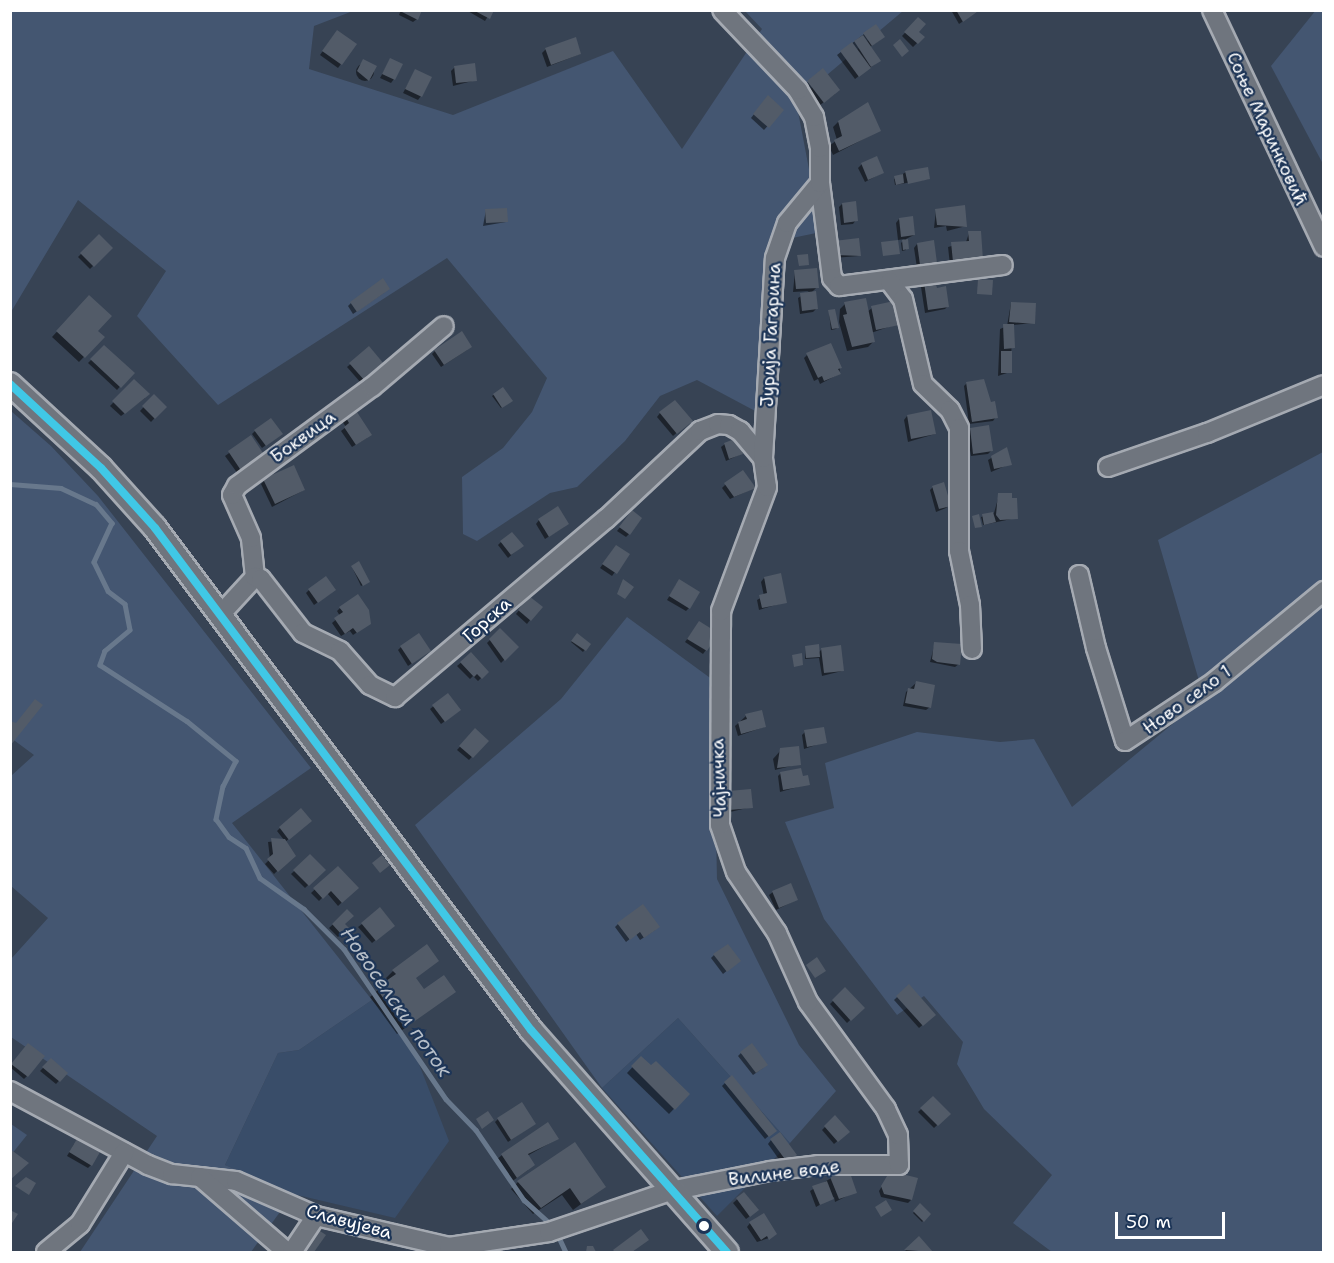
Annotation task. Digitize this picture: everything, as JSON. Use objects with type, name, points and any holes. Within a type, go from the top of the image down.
[{"type":"main road","points":[[10,384],[131,500],[531,1030],[670,1191],[727,1252]]},
{"type":"street","points":[[722,10],[810,108],[820,147],[820,183],[830,267],[836,284],[843,287],[890,282],[1003,265]]},
{"type":"street","name":"Соње Маринковић","points":[[1212,10],[1323,247]]},
{"type":"street","name":"Јурија Гагарина","points":[[763,458],[775,258],[787,223],[820,183]]},
{"type":"street","points":[[890,282],[903,299],[923,384],[950,410],[958,428],[959,551],[970,605],[972,649]]},
{"type":"street","name":"Боквица","points":[[255,577],[251,538],[232,495],[237,486],[372,387],[444,326]]},
{"type":"street","points":[[1108,467],[1207,433],[1323,385]]},
{"type":"street","name":"Горска","points":[[255,577],[266,581],[303,633],[340,651],[370,685],[395,697],[606,519],[700,431],[718,424],[729,425],[740,431],[763,458]]},
{"type":"street","name":"Чајничка","points":[[763,458],[767,487],[721,611],[720,825],[736,872],[777,933],[808,1002],[886,1108],[898,1134],[898,1165]]},
{"type":"street","name":"Ново село 1","points":[[1079,575],[1096,648],[1125,741],[1214,682],[1323,591]]},
{"type":"street","points":[[220,615],[255,577]]},
{"type":"street","name":"Славујева","points":[[10,1091],[124,1153],[172,1174],[236,1181],[316,1216],[449,1246],[549,1232],[670,1191]]},
{"type":"street","points":[[63,1252],[124,1153]]},
{"type":"street","name":"Вилине воде","points":[[670,1191],[818,1165],[898,1165]]},
{"type":"street","points":[[200,1177],[287,1252]]},
{"type":"street","points":[[292,1252],[316,1216]]},
{"type":"street","points":[[46,1252],[80,1224]]},
{"type":"shaded area","points":[[1316,10],[1323,11],[1323,164],[1271,66]]},
{"type":"shaded area","points":[[11,11],[353,11],[314,26],[309,69],[453,115],[613,51],[682,149],[762,29],[745,11],[903,11],[796,101],[821,232],[773,242],[757,412],[697,380],[660,396],[625,441],[577,487],[550,493],[477,541],[463,534],[462,477],[503,448],[532,412],[547,378],[447,258],[218,405],[137,316],[166,271],[78,200],[11,312]]},
{"type":"shaded area","points":[[11,411],[51,446],[98,496],[311,768],[232,823],[372,1000],[299,1050],[278,1053],[225,1165],[293,1194],[251,1252],[80,1252],[157,1136],[11,1037],[11,959],[48,918],[11,886],[11,776],[34,755],[11,738]]},
{"type":"shaded area","points":[[1323,452],[1323,1252],[1052,1252],[1013,1223],[1052,1175],[984,1109],[957,1064],[963,1042],[924,996],[897,1015],[824,919],[785,822],[834,808],[825,763],[917,732],[1000,742],[1034,739],[1072,807],[1204,698],[1158,540]]},
{"type":"shaded area","points":[[627,617],[713,680],[717,879],[799,1045],[836,1091],[790,1143],[678,1018],[602,1088],[415,825],[561,699]]},
{"type":"shaded area","points":[[372,1000],[412,1046],[449,1141],[395,1218],[293,1194],[225,1165],[278,1053],[299,1050]]},
{"type":"shaded area","points":[[678,1018],[790,1143],[717,1216],[602,1088]]},
{"type":"shaded area","points":[[11,1124],[27,1135],[11,1155]]},
{"type":"building","points":[[398,10],[422,10],[418,20]]},
{"type":"building","points":[[473,10],[494,10],[490,19]]},
{"type":"building","points":[[956,10],[980,10],[963,22]]},
{"type":"building","points":[[918,17],[926,24],[919,32],[925,37],[918,44],[904,32]]},
{"type":"building","points":[[876,24],[885,37],[872,46],[863,33]]},
{"type":"building","points":[[337,30],[357,44],[342,65],[322,51]]},
{"type":"building","points":[[863,35],[881,61],[871,67],[854,41]]},
{"type":"building","points":[[576,37],[581,54],[551,65],[545,48]]},
{"type":"building","points":[[900,39],[909,51],[902,57],[893,45]]},
{"type":"building","points":[[852,42],[871,68],[859,77],[840,51]]},
{"type":"building","points":[[390,58],[403,64],[395,80],[382,74]]},
{"type":"building","points":[[363,59],[377,66],[369,81],[357,71]]},
{"type":"building","points":[[475,63],[477,81],[456,83],[454,66]]},
{"type":"building","points":[[823,68],[840,90],[824,103],[807,81]]},
{"type":"building","points":[[415,69],[432,77],[422,97],[405,89]]},
{"type":"building","points":[[768,95],[784,110],[769,128],[753,114]]},
{"type":"building","points":[[868,102],[881,131],[839,151],[834,140],[842,136],[838,121]]},
{"type":"building","points":[[877,156],[884,173],[868,180],[861,163]]},
{"type":"building","points":[[928,167],[930,179],[908,184],[905,171]]},
{"type":"building","points":[[903,174],[904,183],[896,185],[894,176]]},
{"type":"building","points":[[856,201],[858,221],[844,223],[842,203]]},
{"type":"building","points":[[965,205],[967,227],[937,225],[935,209]]},
{"type":"building","points":[[507,208],[508,222],[486,223],[485,209]]},
{"type":"building","points":[[913,216],[915,235],[901,237],[899,218]]},
{"type":"building","points":[[968,231],[981,231],[983,260],[953,262],[951,242],[969,241]]},
{"type":"building","points":[[99,234],[113,248],[94,267],[80,253]]},
{"type":"building","points":[[859,238],[861,256],[836,255],[834,241]]},
{"type":"building","points":[[908,239],[909,249],[903,250],[902,240]]},
{"type":"building","points":[[898,240],[900,254],[883,256],[881,242]]},
{"type":"building","points":[[934,240],[937,263],[920,265],[917,243]]},
{"type":"building","points":[[808,254],[809,265],[799,266],[797,255]]},
{"type":"building","points":[[817,268],[819,288],[796,289],[794,270]]},
{"type":"building","points":[[383,278],[390,289],[357,312],[350,302]]},
{"type":"building","points":[[978,279],[993,280],[992,295],[977,294]]},
{"type":"building","points":[[935,281],[937,288],[946,286],[949,307],[928,310],[924,282]]},
{"type":"building","points":[[816,291],[818,309],[802,311],[800,293]]},
{"type":"building","points":[[89,295],[112,316],[98,331],[105,337],[85,358],[56,331]]},
{"type":"building","points":[[866,298],[875,342],[852,347],[843,315],[847,314],[844,302]]},
{"type":"building","points":[[894,301],[899,325],[876,330],[871,306]]},
{"type":"building","points":[[1011,302],[1036,303],[1035,324],[1009,322]]},
{"type":"building","points":[[835,309],[839,328],[832,329],[828,310]]},
{"type":"building","points":[[1003,324],[1014,324],[1015,348],[1004,349]]},
{"type":"building","points":[[462,331],[472,347],[444,365],[434,350]]},
{"type":"building","points":[[831,343],[842,368],[838,369],[841,374],[824,381],[822,376],[818,378],[806,353]]},
{"type":"building","points":[[104,345],[135,373],[121,388],[90,359]]},
{"type":"building","points":[[369,346],[384,364],[365,381],[349,363]]},
{"type":"building","points":[[1001,351],[1012,351],[1012,373],[1001,373]]},
{"type":"building","points":[[134,379],[150,394],[125,414],[112,401]]},
{"type":"building","points":[[984,379],[991,402],[995,401],[998,418],[972,422],[966,382]]},
{"type":"building","points":[[503,387],[513,401],[502,408],[493,394]]},
{"type":"building","points":[[154,394],[167,407],[155,419],[142,406]]},
{"type":"building","points":[[675,400],[693,421],[677,434],[659,412]]},
{"type":"building","points":[[355,409],[372,435],[356,445],[344,427],[349,423],[345,416]]},
{"type":"building","points":[[931,410],[936,434],[911,439],[907,415]]},
{"type":"building","points":[[271,418],[283,434],[266,446],[254,430]]},
{"type":"building","points":[[989,425],[993,451],[973,454],[970,428]]},
{"type":"building","points":[[251,435],[265,456],[242,472],[228,451]]},
{"type":"building","points":[[737,438],[743,454],[729,459],[724,443]]},
{"type":"building","points":[[1007,447],[1012,465],[994,469],[991,456]]},
{"type":"building","points":[[294,465],[305,490],[275,504],[263,479]]},
{"type":"building","points":[[743,470],[756,488],[734,497],[724,483]]},
{"type":"building","points":[[944,482],[951,506],[939,509],[932,486]]},
{"type":"building","points":[[998,493],[1012,493],[1012,498],[1017,498],[1018,519],[1000,520],[996,515]]},
{"type":"building","points":[[558,506],[569,524],[549,537],[538,519]]},
{"type":"building","points":[[632,510],[642,518],[630,535],[619,527]]},
{"type":"building","points":[[993,512],[996,522],[984,525],[982,514]]},
{"type":"building","points":[[979,514],[982,527],[975,528],[972,516]]},
{"type":"building","points":[[512,532],[524,546],[511,555],[500,541]]},
{"type":"building","points":[[616,545],[630,554],[617,574],[602,564]]},
{"type":"building","points":[[359,561],[370,582],[363,586],[351,566]]},
{"type":"building","points":[[781,573],[787,603],[762,608],[759,595],[767,593],[764,577]]},
{"type":"building","points":[[326,576],[336,590],[318,603],[308,589]]},
{"type":"building","points":[[623,579],[634,587],[625,599],[617,594]]},
{"type":"building","points":[[679,579],[700,592],[690,609],[669,596]]},
{"type":"building","points":[[358,594],[369,610],[371,624],[357,633],[353,628],[345,634],[334,618],[343,612],[339,607]]},
{"type":"building","points":[[529,596],[543,607],[531,621],[518,610]]},
{"type":"building","points":[[699,621],[715,631],[716,637],[707,651],[687,639]]},
{"type":"building","points":[[500,628],[519,647],[505,661],[489,639]]},
{"type":"building","points":[[419,633],[431,651],[412,664],[400,646]]},
{"type":"building","points":[[577,633],[591,644],[586,651],[571,641]]},
{"type":"building","points":[[934,642],[962,644],[960,665],[937,662],[932,659]]},
{"type":"building","points":[[819,644],[820,657],[806,658],[805,646]]},
{"type":"building","points":[[841,645],[844,671],[824,673],[821,648]]},
{"type":"building","points":[[471,652],[489,672],[482,679],[477,674],[474,677],[460,662]]},
{"type":"building","points":[[802,653],[803,665],[794,667],[792,655]]},
{"type":"building","points":[[916,681],[935,685],[931,708],[905,703],[908,688],[914,689]]},
{"type":"building","points":[[448,693],[461,710],[445,722],[432,705]]},
{"type":"building","points":[[35,699],[43,705],[10,746],[10,721],[16,723]]},
{"type":"building","points":[[762,710],[766,727],[741,734],[738,722],[747,719],[745,714]]},
{"type":"building","points":[[824,727],[827,743],[807,747],[804,730]]},
{"type":"building","points":[[475,728],[489,741],[473,758],[459,746]]},
{"type":"building","points":[[799,746],[801,765],[777,768],[780,748]]},
{"type":"building","points":[[801,768],[803,776],[808,775],[810,785],[783,790],[780,772]]},
{"type":"building","points":[[751,789],[753,808],[729,810],[728,791]]},
{"type":"building","points":[[301,808],[312,821],[289,840],[279,827]]},
{"type":"building","points":[[271,838],[285,839],[296,856],[278,872],[267,859],[273,854]]},
{"type":"building","points":[[310,854],[326,870],[309,886],[293,870]]},
{"type":"building","points":[[382,855],[390,865],[380,873],[372,863]]},
{"type":"building","points":[[338,866],[359,888],[342,903],[331,891],[323,899],[313,888]]},
{"type":"building","points":[[791,883],[798,900],[779,908],[772,891]]},
{"type":"building","points":[[643,904],[660,927],[644,938],[640,932],[630,940],[617,923]]},
{"type":"building","points":[[380,907],[395,926],[376,941],[361,923]]},
{"type":"building","points":[[347,909],[354,916],[345,924],[349,928],[342,935],[332,924]]},
{"type":"building","points":[[427,944],[439,961],[416,978],[424,989],[444,975],[456,992],[405,1028],[376,988],[396,974],[392,970]]},
{"type":"building","points":[[728,944],[741,961],[727,972],[713,954]]},
{"type":"building","points":[[817,957],[826,971],[815,978],[806,965]]},
{"type":"building","points":[[909,984],[936,1015],[923,1026],[896,996]]},
{"type":"building","points":[[845,987],[865,1008],[851,1021],[832,1000]]},
{"type":"building","points":[[28,1043],[45,1056],[28,1077],[11,1064]]},
{"type":"building","points":[[752,1043],[768,1065],[756,1073],[740,1052]]},
{"type":"building","points":[[641,1056],[651,1065],[656,1061],[690,1094],[675,1110],[631,1066]]},
{"type":"building","points":[[51,1058],[68,1073],[60,1082],[42,1067]]},
{"type":"building","points":[[732,1075],[777,1131],[769,1137],[724,1082]]},
{"type":"building","points":[[933,1096],[951,1114],[938,1126],[920,1108]]},
{"type":"building","points":[[522,1102],[536,1124],[511,1140],[497,1118]]},
{"type":"building","points":[[488,1111],[494,1120],[482,1129],[476,1119]]},
{"type":"building","points":[[835,1115],[850,1132],[838,1142],[824,1126]]},
{"type":"building","points":[[548,1122],[559,1139],[528,1154],[535,1165],[517,1178],[501,1154]]},
{"type":"building","points":[[780,1132],[797,1155],[787,1162],[770,1139]]},
{"type":"building","points":[[77,1139],[100,1152],[92,1166],[69,1152]]},
{"type":"building","points":[[575,1142],[606,1187],[581,1204],[570,1188],[541,1208],[517,1181]]},
{"type":"building","points":[[10,1149],[29,1163],[10,1180]]},
{"type":"building","points":[[849,1170],[857,1193],[839,1199],[830,1177]]},
{"type":"building","points":[[890,1171],[918,1178],[912,1200],[884,1194],[881,1186]]},
{"type":"building","points":[[26,1177],[36,1183],[29,1195],[15,1186]]},
{"type":"building","points":[[827,1181],[834,1199],[820,1205],[812,1186]]},
{"type":"building","points":[[744,1192],[759,1210],[750,1217],[736,1198]]},
{"type":"building","points":[[886,1200],[892,1210],[881,1217],[875,1207]]},
{"type":"building","points":[[920,1203],[931,1214],[924,1222],[913,1211]]},
{"type":"building","points":[[10,1210],[18,1214],[10,1226]]},
{"type":"building","points":[[764,1213],[777,1234],[769,1240],[767,1236],[761,1240],[749,1222]]},
{"type":"building","points":[[314,1227],[326,1235],[314,1252],[306,1252],[300,1249]]},
{"type":"building","points":[[641,1229],[649,1240],[632,1252],[613,1250]]},
{"type":"building","points":[[919,1236],[933,1252],[904,1250]]},
{"type":"building","points":[[587,1246],[593,1246],[596,1252],[586,1252]]},
{"type":"waterway","name":"Новоселски поток","points":[[10,484],[61,488],[96,504],[112,523],[94,562],[108,591],[125,604],[130,630],[105,651],[100,665],[187,721],[236,761],[223,786],[216,819],[229,837],[246,848],[260,878],[304,909],[344,949],[446,1099],[476,1130],[524,1200],[553,1226]]},
{"type":"waterway","name":"Новоселски поток","points":[[557,1233],[566,1252]]},
{"type":"transit line","points":[[10,384],[101,468],[155,528],[531,1030],[727,1252]]}]
